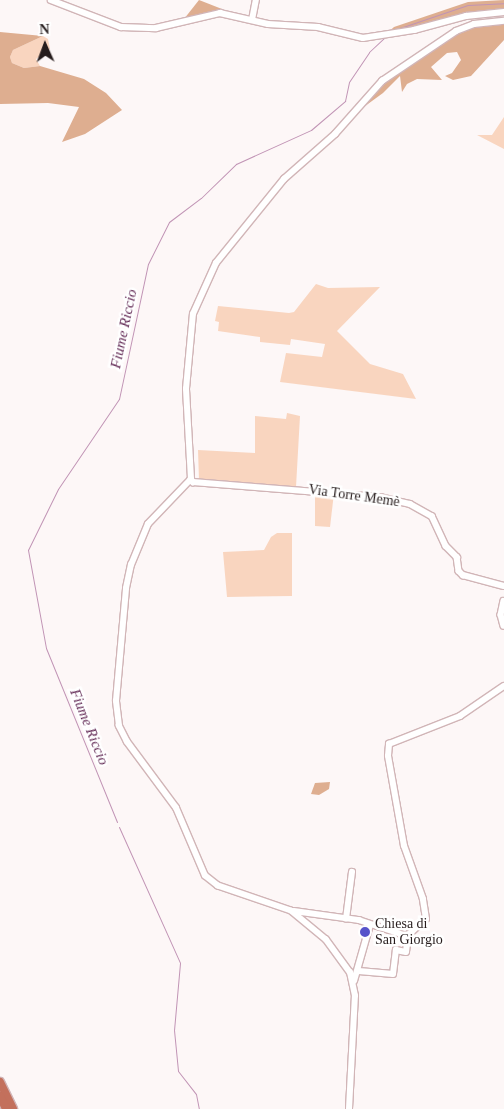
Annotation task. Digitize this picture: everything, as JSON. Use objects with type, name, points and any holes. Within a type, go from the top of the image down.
[{"type":"highway","points":[[0,1082],[13,1109]]},
{"type":"highway","points":[[0,1096],[6,1109]]},
{"type":"street","points":[[51,0],[121,27],[156,28],[209,13],[285,27],[332,29],[357,37],[382,36],[466,16],[504,12]]},
{"type":"street","points":[[252,20],[256,0]]},
{"type":"street","points":[[408,935],[346,918],[291,911],[218,886],[206,876],[176,808],[127,742],[119,726],[117,675],[131,565],[153,517],[191,478],[186,390],[193,314],[216,263],[284,179],[335,134],[382,81],[456,31],[474,24],[504,21]]},
{"type":"street","name":"Via Torre Memè","points":[[191,478],[193,482],[380,497],[410,504],[432,516],[446,546],[457,556],[459,571],[463,575],[504,586]]},
{"type":"street","points":[[504,601],[501,614],[504,626]]},
{"type":"street","points":[[359,971],[394,974],[396,950],[406,952],[408,935],[426,920],[423,899],[404,846],[388,756],[389,744],[460,716],[504,686]]},
{"type":"street","points":[[346,918],[352,872]]},
{"type":"street","points":[[291,911],[326,940],[354,981]]},
{"type":"street","points":[[349,1109],[354,981],[359,971],[370,925]]},
{"type":"shaded area","points":[[199,0],[222,9],[184,19]]},
{"type":"shaded area","points":[[504,0],[504,10],[386,34],[394,27],[468,2]]},
{"type":"shaded area","points":[[504,24],[504,40],[471,76],[453,80],[445,76],[452,73],[461,60],[457,52],[447,53],[431,67],[442,80],[417,79],[407,84],[402,92],[400,76],[383,93],[361,109],[384,81],[461,29]]},
{"type":"shaded area","points":[[0,32],[43,36],[13,50],[10,57],[12,63],[24,68],[40,66],[84,79],[106,93],[122,110],[85,134],[62,142],[79,107],[48,103],[0,104]]},
{"type":"shaded area","points":[[43,36],[48,39],[50,49],[36,59],[40,66],[24,68],[12,63],[10,57],[13,50]]},
{"type":"shaded area","points":[[504,117],[504,149],[477,135],[492,135]]},
{"type":"shaded area","points":[[316,284],[328,288],[380,287],[337,331],[370,364],[403,374],[416,399],[280,382],[286,353],[322,357],[325,344],[291,339],[290,345],[260,342],[260,337],[218,331],[219,322],[215,321],[218,306],[294,312]]},
{"type":"shaded area","points":[[287,413],[300,416],[296,487],[199,480],[198,450],[255,453],[255,416],[286,419]]},
{"type":"shaded area","points":[[315,491],[334,493],[330,527],[315,526]]},
{"type":"shaded area","points":[[277,533],[292,533],[292,596],[227,597],[223,552],[264,550],[271,537]]},
{"type":"shaded area","points":[[330,782],[329,789],[319,795],[311,794],[315,783]]},
{"type":"waterway","name":"Fiume Riccio","points":[[391,31],[468,5],[504,3]]},
{"type":"waterway","name":"Fiume Riccio","points":[[117,822],[46,648],[28,550],[58,489],[119,399],[148,264],[169,222],[201,198],[236,164],[311,130],[345,101],[349,82],[369,52],[384,38]]},
{"type":"waterway","name":"Fiume Riccio","points":[[119,827],[180,963],[174,1030],[178,1071],[196,1094],[199,1109]]},
{"type":"place","name":"Chiesa di San Giorgio","points":[[365,932]]}]
